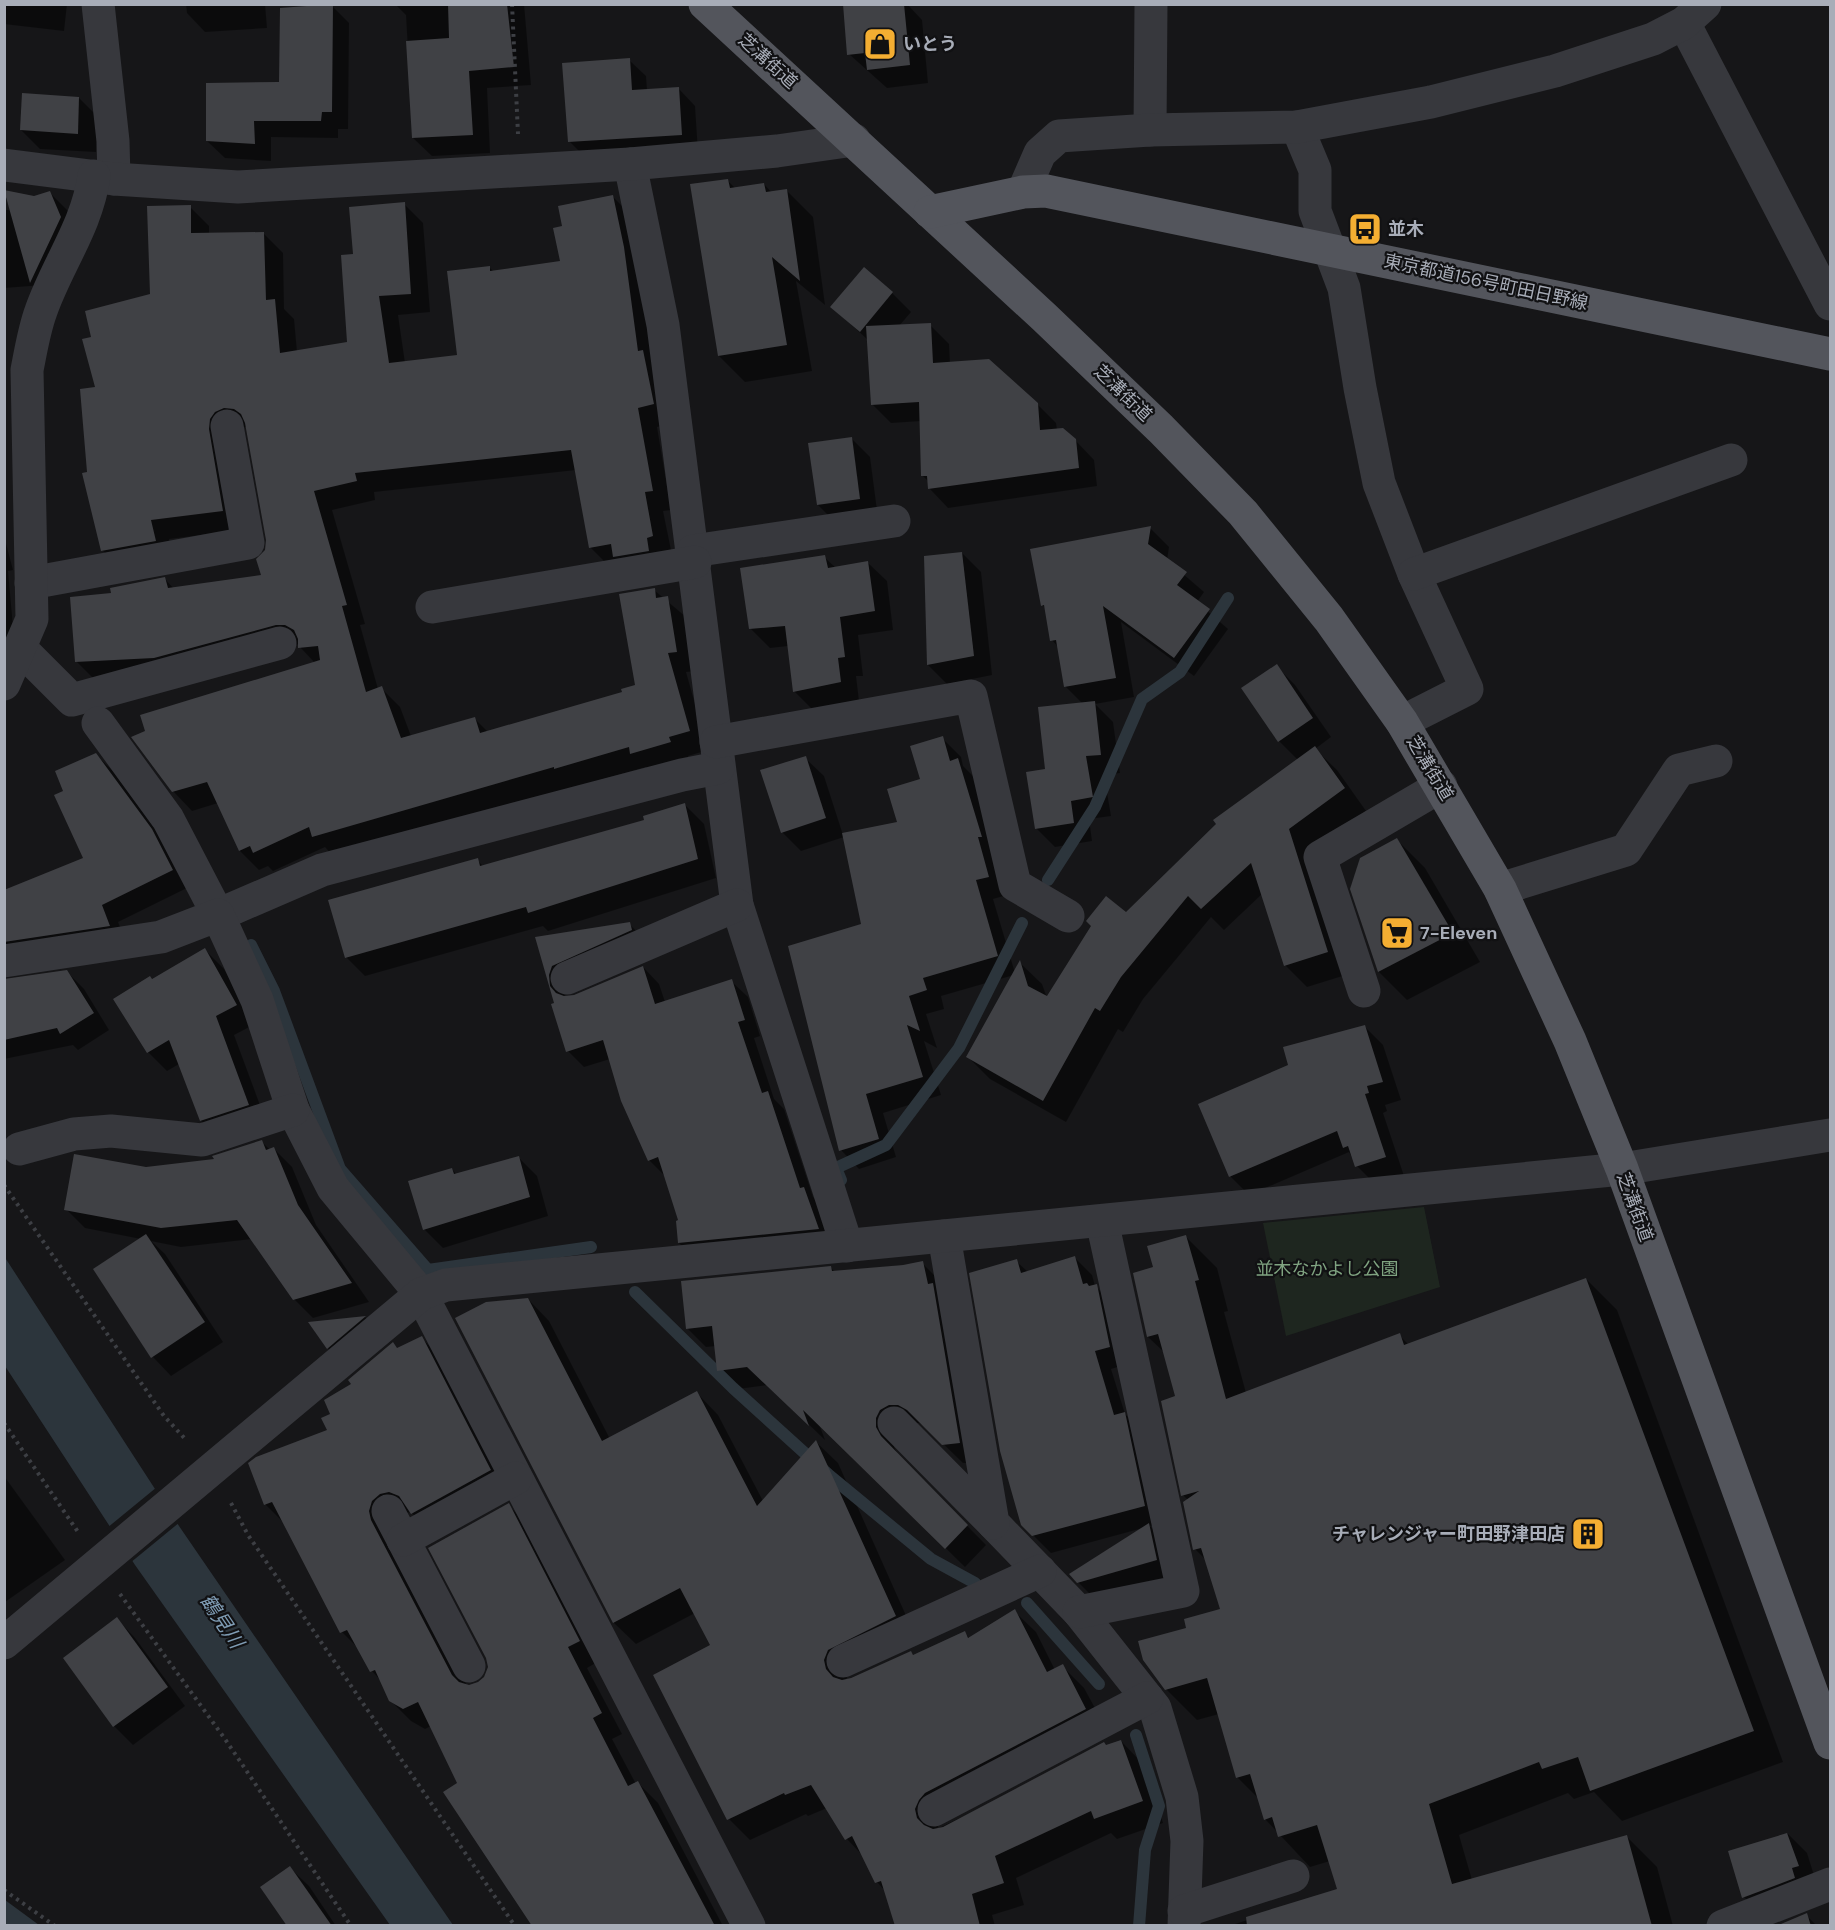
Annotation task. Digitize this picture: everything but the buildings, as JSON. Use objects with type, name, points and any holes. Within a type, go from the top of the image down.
[{"type":"main road","name":"芝溝街道","points":[[705,4],[854,140],[1152,421],[1243,513],[1329,619],[1402,722],[1500,889],[1538,967],[1622,1169],[1830,1743]]},
{"type":"main road","name":"東京都道156号町田日野線","points":[[930,212],[1023,192],[1046,191],[1830,354]]},
{"type":"street","points":[[4,684],[32,619],[29,360],[41,310],[104,178],[113,141],[98,4]]},
{"type":"street","points":[[1150,130],[1151,4]]},
{"type":"street","points":[[1023,192],[1040,153],[1059,136],[1150,130],[1297,127],[1494,88],[1653,39],[1694,14],[1830,304]]},
{"type":"street","points":[[1297,127],[1315,170],[1315,211],[1344,288],[1360,388],[1379,483],[1414,574],[1467,689],[1402,722]]},
{"type":"street","points":[[4,165],[104,178],[238,187],[630,164],[777,151],[854,140]]},
{"type":"street","points":[[630,164],[663,325],[737,905],[847,1246]]},
{"type":"street","points":[[31,583],[248,543],[227,426]]},
{"type":"street","points":[[1414,574],[1731,460]]},
{"type":"street","points":[[432,607],[894,521]]},
{"type":"street","points":[[20,648],[72,700],[280,643]]},
{"type":"street","points":[[4,960],[161,937],[322,870],[682,775],[717,755],[971,696],[1015,885],[1068,916]]},
{"type":"street","points":[[98,723],[168,819],[218,915],[256,1000],[293,1110],[333,1188],[421,1294],[749,1926]]},
{"type":"street","points":[[1500,889],[1626,850],[1679,770],[1716,761]]},
{"type":"street","points":[[1364,991],[1320,857],[1441,786]]},
{"type":"street","points":[[567,978],[737,905]]},
{"type":"street","points":[[19,1149],[74,1134],[111,1131],[202,1140],[293,1110]]},
{"type":"street","points":[[4,1643],[96,1548],[203,1477],[421,1294],[446,1285],[1622,1169],[1830,1134]]},
{"type":"street","points":[[1079,1612],[1183,1591],[1102,1221]]},
{"type":"street","points":[[944,1236],[993,1523]]},
{"type":"street","points":[[894,1423],[1079,1612],[1155,1708],[1182,1797],[1187,1841],[1184,1918],[1293,1876]]},
{"type":"street","points":[[403,1540],[516,1478]]},
{"type":"street","points":[[388,1511],[469,1666]]},
{"type":"street","points":[[843,1661],[1040,1571]]},
{"type":"street","points":[[934,1810],[1147,1698]]},
{"type":"street","points":[[1723,1926],[1830,1884]]},
{"type":"path","points":[[512,4],[520,171]]},
{"type":"path","points":[[4,1185],[164,1416],[188,1442]]},
{"type":"path","points":[[4,1423],[96,1548]]},
{"type":"path","points":[[229,1500],[248,1534],[515,1926]]},
{"type":"path","points":[[118,1591],[225,1739],[351,1926]]},
{"type":"path","points":[[4,1890],[55,1926]]},
{"type":"green space","name":"並木なかよし公園","points":[[1424,1207],[1440,1287],[1286,1336],[1263,1223]]},
{"type":"water","name":"鶴見川","points":[[4,1256],[179,1526],[453,1925],[390,1925],[135,1565],[5,1366]]},
{"type":"water","points":[[5,1900],[39,1925],[5,1925]]},
{"type":"pier","points":[[157,1487],[180,1522],[130,1563],[107,1528]]},
{"type":"waterway","points":[[1048,880],[1095,807],[1142,699],[1180,672],[1228,598]]},
{"type":"waterway","points":[[841,1180],[836,1168],[886,1145],[959,1048],[1022,923]]},
{"type":"waterway","points":[[251,945],[274,991],[340,1169],[428,1270],[591,1247]]},
{"type":"waterway","points":[[635,1292],[733,1388],[830,1476],[931,1559],[975,1583]]},
{"type":"waterway","points":[[1027,1603],[1099,1684]]},
{"type":"waterway","points":[[1136,1735],[1159,1806],[1145,1850],[1139,1926]]},
{"type":"place","name":"いとう","points":[[880,44]]},
{"type":"place","name":"並木","points":[[1365,229]]},
{"type":"place","name":"7-Eleven","points":[[1397,933]]},
{"type":"place","name":"チャレンジャー町田野津田店","points":[[1588,1534]]}]
